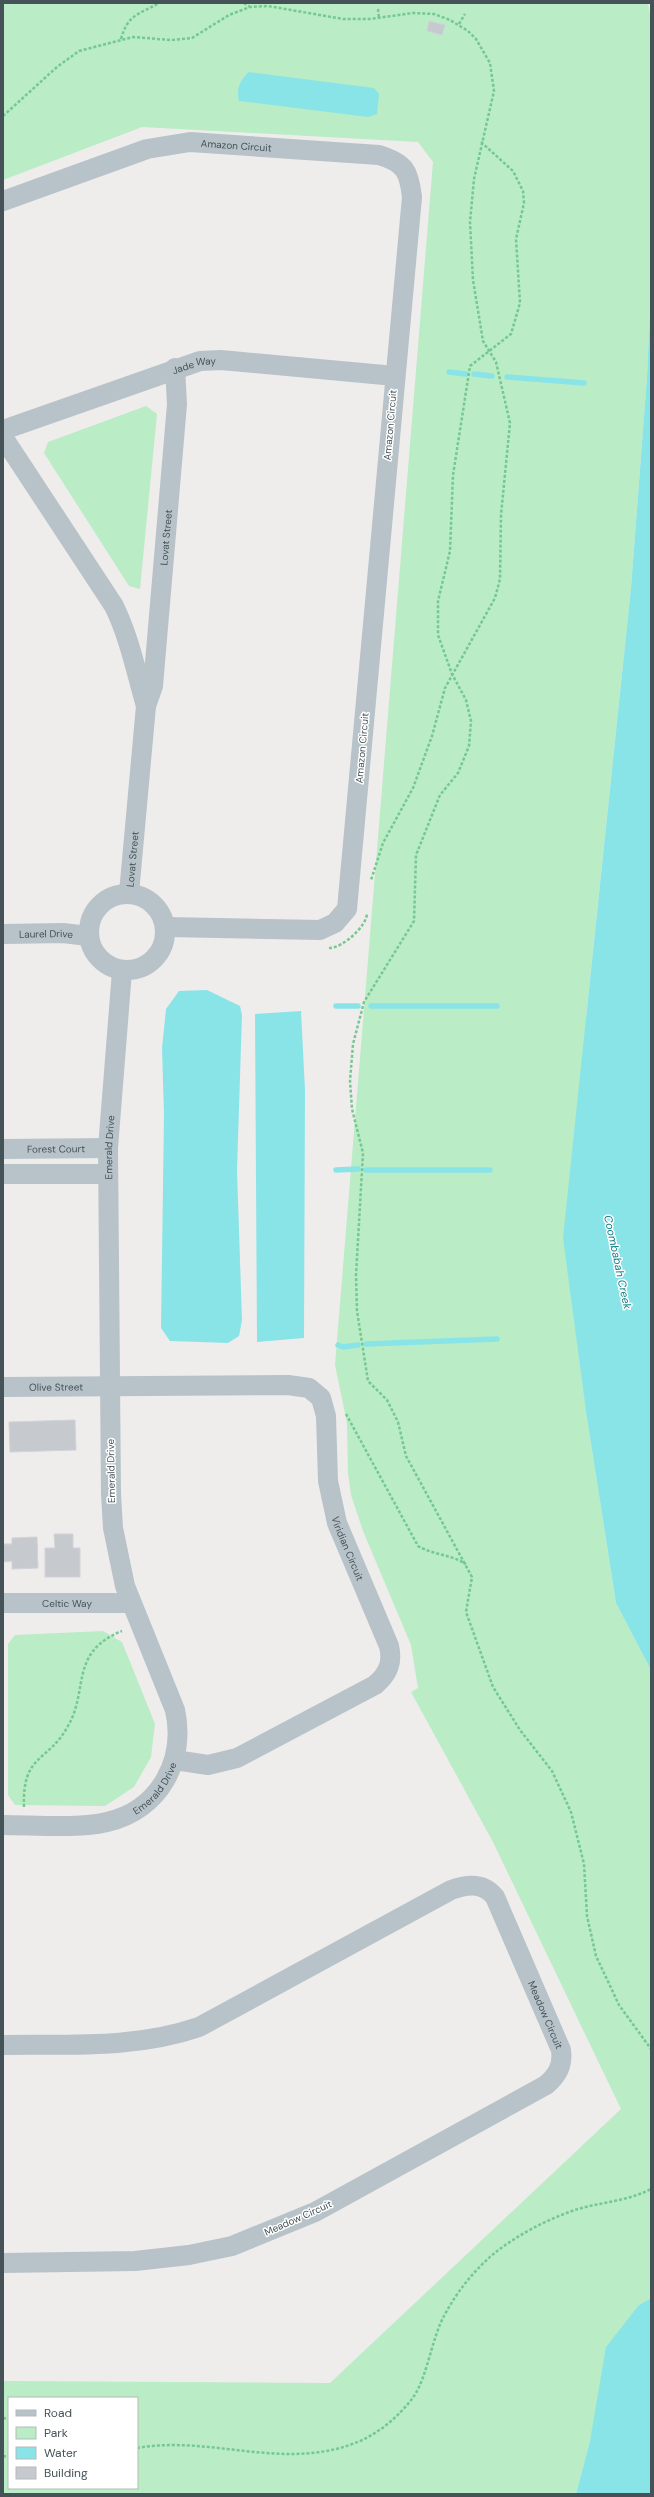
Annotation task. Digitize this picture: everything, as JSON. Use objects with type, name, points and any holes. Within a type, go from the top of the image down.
[{"type":"street","name":"Amazon Circuit","points":[[3,201],[147,149],[190,142],[371,155],[394,160],[406,170],[412,197],[347,909],[335,923],[320,930],[166,927]]},
{"type":"street","name":"Jade Way","points":[[3,430],[175,368],[200,361],[221,360],[395,376]]},
{"type":"street","name":"Lovat Street","points":[[129,893],[146,706],[153,686],[177,404],[175,368]]},
{"type":"street","name":"Lovat Street","points":[[3,437],[114,606],[125,628],[146,706]]},
{"type":"street","points":[[129,893],[142,896],[154,903],[162,914],[166,927],[165,940],[158,956],[148,965],[135,970],[122,970],[104,963],[95,954],[88,936],[89,924],[94,911],[103,901],[115,895],[129,893]]},
{"type":"street","name":"Laurel Drive","points":[[3,934],[88,936]]},
{"type":"street","name":"Emerald Drive","points":[[3,1825],[95,1824],[119,1819],[140,1809],[150,1800],[164,1784],[175,1760],[178,1730],[175,1710],[130,1603],[119,1561],[113,1528],[108,1148],[122,970]]},
{"type":"street","name":"Forest Court","points":[[3,1149],[108,1148]]},
{"type":"street","points":[[3,1174],[108,1174]]},
{"type":"street","name":"Olive Street","points":[[3,1387],[110,1385]]},
{"type":"street","name":"Viridian Circuit","points":[[110,1385],[288,1385],[300,1386],[315,1392],[321,1398],[326,1416],[328,1481],[337,1523],[391,1654],[387,1671],[375,1685],[236,1758],[208,1765],[175,1760]]},
{"type":"street","name":"Celtic Way","points":[[3,1603],[130,1603]]},
{"type":"street","name":"Meadow Circuit","points":[[3,2045],[115,2044],[172,2036],[199,2027],[451,1890],[469,1885],[484,1888],[495,1897],[561,2050],[562,2059],[554,2078],[546,2085],[315,2212],[232,2246],[189,2255],[135,2261],[3,2263]]},
{"type":"path","points":[[121,39],[125,25],[132,16],[159,3]]},
{"type":"path","points":[[244,3],[250,7]]},
{"type":"path","points":[[378,9],[379,18]]},
{"type":"path","points":[[459,24],[465,14]]},
{"type":"path","points":[[481,142],[513,171],[523,192],[524,203],[516,239],[520,303],[511,334],[470,366],[453,475],[450,551],[438,601],[438,635],[452,674],[466,700],[471,721],[469,746],[458,773],[440,795],[416,855],[414,921],[364,1002],[353,1044],[350,1082],[352,1109],[363,1153],[356,1275],[362,1353],[368,1382],[387,1400],[398,1422],[406,1456],[472,1577],[466,1612],[493,1687],[520,1730],[552,1771],[571,1812],[584,1864],[587,1916],[596,1956],[619,2005],[651,2049]]},
{"type":"path","points":[[24,1810],[24,1793],[28,1773],[36,1760],[64,1734],[70,1723],[76,1711],[80,1679],[86,1663],[102,1643],[125,1629]]},
{"type":"path","points":[[138,2448],[173,2445],[200,2446],[266,2454],[302,2455],[340,2449],[368,2437],[386,2425],[414,2396],[443,2317],[463,2284],[492,2256],[530,2230],[571,2212],[638,2196],[651,2190]]},
{"type":"green space","points":[[3,3],[648,3],[651,20],[651,290],[647,377],[631,588],[586,1017],[587,1418],[616,1603],[651,1670],[651,2298],[639,2305],[590,2441],[576,2494],[3,2494],[3,2381],[330,2383],[621,2109],[493,1842],[411,1692],[418,1688],[411,1645],[363,1531],[351,1495],[348,1473],[347,1423],[335,1365],[433,162],[418,142],[142,127],[3,180]]},
{"type":"green space","points":[[146,406],[157,414],[140,589],[129,586],[44,453],[48,442]]},
{"type":"green space","points":[[103,1631],[122,1642],[155,1724],[151,1757],[134,1787],[105,1806],[15,1805],[8,1795],[8,1644],[15,1635]]},
{"type":"water","points":[[249,72],[374,88],[379,94],[377,114],[368,117],[239,101],[238,89],[243,78]]},
{"type":"water","name":"Coombabah Creek","points":[[651,290],[651,1670],[616,1603],[587,1418],[563,1238],[631,588],[647,377]]},
{"type":"water","points":[[207,990],[240,1006],[242,1015],[237,1170],[242,1320],[239,1336],[228,1343],[170,1341],[161,1328],[164,1114],[162,1048],[166,1009],[179,991]]},
{"type":"water","points":[[301,1011],[305,1090],[304,1338],[257,1342],[255,1014]]},
{"type":"water","points":[[651,2298],[651,2494],[576,2494],[590,2441],[606,2347],[639,2305]]},
{"type":"building","points":[[429,21],[445,25],[442,35],[427,31]]},
{"type":"building","points":[[75,1420],[76,1450],[10,1452],[9,1422]]},
{"type":"building","points":[[54,1534],[73,1534],[73,1548],[80,1548],[80,1577],[45,1577],[45,1548],[55,1548]]},
{"type":"building","points":[[37,1537],[38,1568],[12,1569],[12,1561],[3,1562],[3,1544],[12,1544],[12,1538]]},
{"type":"waterway","points":[[449,372],[466,374]]},
{"type":"waterway","points":[[474,374],[492,376]]},
{"type":"waterway","points":[[507,377],[584,383]]},
{"type":"waterway","points":[[336,1006],[358,1006]]},
{"type":"waterway","points":[[371,1006],[497,1006]]},
{"type":"waterway","points":[[336,1170],[358,1169]]},
{"type":"waterway","points":[[366,1170],[490,1170]]},
{"type":"waterway","points":[[366,1344],[497,1339]]},
{"type":"waterway","points":[[338,1345],[343,1347],[358,1345]]}]
